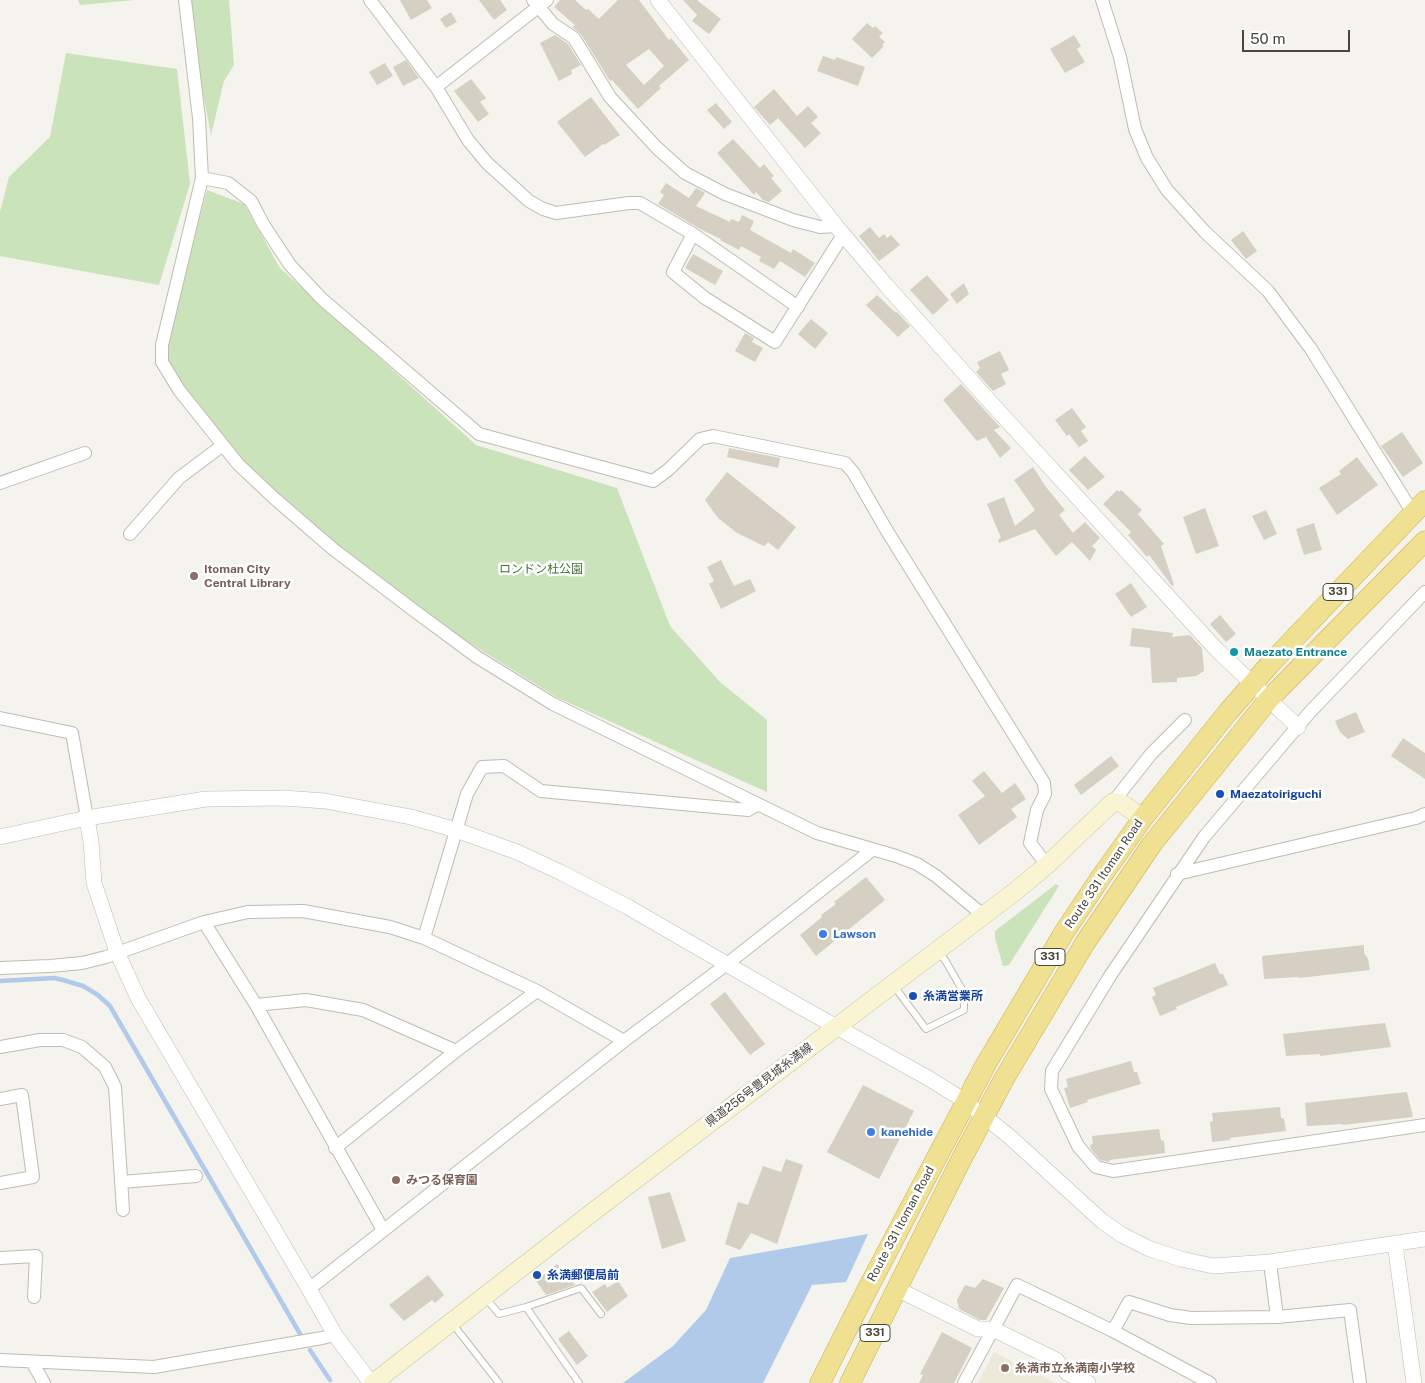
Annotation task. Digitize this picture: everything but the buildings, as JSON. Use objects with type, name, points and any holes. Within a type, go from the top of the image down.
[{"type":"highway","name":"Route 331 Itoman Road","points":[[820,1383],[866,1290],[965,1101],[1063,934],[1143,818],[1252,684],[1419,507]]},
{"type":"highway","name":"Route 331 Itoman Road","points":[[850,1383],[984,1116],[1085,943],[1152,844],[1269,699],[1425,541]]},
{"type":"main road","name":"県道256号豊見城糸満線","points":[[372,1383],[1047,865],[1113,802]]},
{"type":"main road","points":[[1113,802],[1120,803],[1143,818]]},
{"type":"street","points":[[185,0],[199,118],[202,178],[162,345],[162,362],[179,390],[238,464],[274,498],[333,548],[477,656],[553,704],[787,820],[817,833],[917,864],[936,876],[983,915]]},
{"type":"street","points":[[370,0],[436,87],[468,140],[487,163],[529,201],[543,209],[556,213],[640,203],[693,234],[798,307]]},
{"type":"street","points":[[658,0],[839,231],[982,393],[1217,650],[1298,727]]},
{"type":"street","points":[[1102,0],[1120,57],[1135,129],[1147,158],[1167,190],[1205,232],[1268,291],[1311,349],[1363,435],[1389,473],[1419,507]]},
{"type":"street","points":[[436,87],[540,2],[554,24],[574,38],[610,97],[657,148],[685,173],[725,194],[793,220],[839,231]]},
{"type":"street","points":[[202,178],[228,183],[251,201],[263,224],[290,265],[322,299],[479,434],[653,481],[668,470],[700,439],[713,436],[845,463],[853,472],[886,531],[1044,783],[1044,794],[1037,810],[1030,843],[1047,865]]},
{"type":"street","points":[[693,234],[672,272],[705,298],[775,342],[798,307],[839,231]]},
{"type":"street","points":[[130,534],[179,478],[223,445]]},
{"type":"street","points":[[0,483],[85,452]]},
{"type":"street","points":[[1425,592],[1310,712],[1204,837],[1177,874],[1110,976],[1052,1072],[1051,1089],[1078,1146],[1096,1167],[1113,1171],[1425,1125]]},
{"type":"street","points":[[0,718],[72,733],[91,842],[94,883],[117,952],[138,998],[310,1289],[335,1335],[372,1383]]},
{"type":"street","points":[[1113,802],[1151,754],[1185,720]]},
{"type":"street","points":[[424,938],[467,794],[482,767],[504,766],[541,791],[748,810],[758,804]]},
{"type":"street","points":[[0,837],[86,818],[206,799],[284,798],[325,801],[411,817],[456,830],[517,852],[562,872],[628,907],[965,1101],[1010,1138],[1102,1221],[1122,1235],[1150,1249],[1181,1259],[1214,1266],[1270,1262],[1425,1239]]},
{"type":"street","points":[[1177,874],[1416,818],[1425,814]]},
{"type":"street","points":[[310,1289],[624,1041],[727,964],[872,850]]},
{"type":"street","points":[[0,968],[82,963],[204,922],[248,912],[303,911],[390,927],[424,938],[537,991],[624,1041]]},
{"type":"street","points":[[204,922],[256,1005],[383,1230]]},
{"type":"street","points":[[336,1148],[456,1051],[537,991]]},
{"type":"street","points":[[256,1005],[306,1000],[362,1010],[456,1051]]},
{"type":"street","points":[[0,1047],[40,1040],[63,1040],[82,1047],[105,1067],[115,1087],[123,1210]]},
{"type":"street","points":[[0,1099],[22,1095],[33,1177],[0,1183]]},
{"type":"street","points":[[121,1182],[196,1176]]},
{"type":"street","points":[[1395,1244],[1414,1383]]},
{"type":"street","points":[[0,1258],[36,1256],[34,1297]]},
{"type":"street","points":[[1270,1262],[1277,1317]]},
{"type":"street","points":[[964,1383],[1017,1284],[1113,1331],[1210,1383]]},
{"type":"street","points":[[898,1286],[978,1329],[993,1329],[1056,1360],[1068,1373],[1088,1383]]},
{"type":"street","points":[[1113,1331],[1129,1302],[1170,1315],[1191,1318],[1277,1317],[1350,1310],[1360,1383]]},
{"type":"street","points":[[0,1360],[154,1368],[335,1335]]},
{"type":"street","points":[[32,1362],[44,1383]]},
{"type":"lane","points":[[892,983],[926,1029],[964,1010],[964,993],[937,950]]},
{"type":"lane","points":[[484,1296],[498,1314],[526,1307],[581,1288],[601,1314]]},
{"type":"lane","points":[[526,1307],[579,1383]]},
{"type":"lane","points":[[452,1322],[499,1383]]},
{"type":"shaded area","name":"糸満市立糸満南小学校","points":[[994,1352],[1055,1383],[978,1383]]},
{"type":"green space","points":[[78,0],[135,0],[80,5]]},
{"type":"green space","points":[[190,0],[229,0],[234,65],[224,81],[211,135],[201,83]]},
{"type":"green space","points":[[66,53],[177,69],[190,184],[159,285],[0,256],[0,212],[9,177],[50,137]]},
{"type":"green space","name":"ロンドン杜公園","points":[[207,190],[244,204],[280,268],[476,445],[617,488],[670,626],[720,682],[767,720],[767,792],[558,698],[444,627],[342,549],[272,490],[242,461],[182,386],[167,359],[167,343]]},
{"type":"green space","points":[[1056,884],[1059,886],[1009,965],[1003,966],[995,938],[995,931]]},
{"type":"water","points":[[868,1234],[846,1282],[812,1285],[763,1383],[623,1383],[673,1346],[706,1310],[730,1258]]},
{"type":"waterway","points":[[0,981],[54,978],[63,980],[83,986],[98,995],[110,1006],[303,1339]]},
{"type":"waterway","points":[[310,1350],[330,1380]]},
{"type":"place","name":"Itoman City Central Library","points":[[194,576]]},
{"type":"place","name":"Maezato Entrance","points":[[1234,652]]},
{"type":"place","name":"Maezatoiriguchi","points":[[1220,794]]},
{"type":"place","name":"Lawson","points":[[823,934]]},
{"type":"place","name":"糸満営業所","points":[[913,996]]},
{"type":"place","name":"kanehide","points":[[871,1132]]},
{"type":"place","name":"みつる保育園","points":[[396,1180]]},
{"type":"place","name":"糸満郵便局前","points":[[537,1275]]},
{"type":"place","name":"糸満市立糸満南小学校","points":[[1005,1368]]}]
